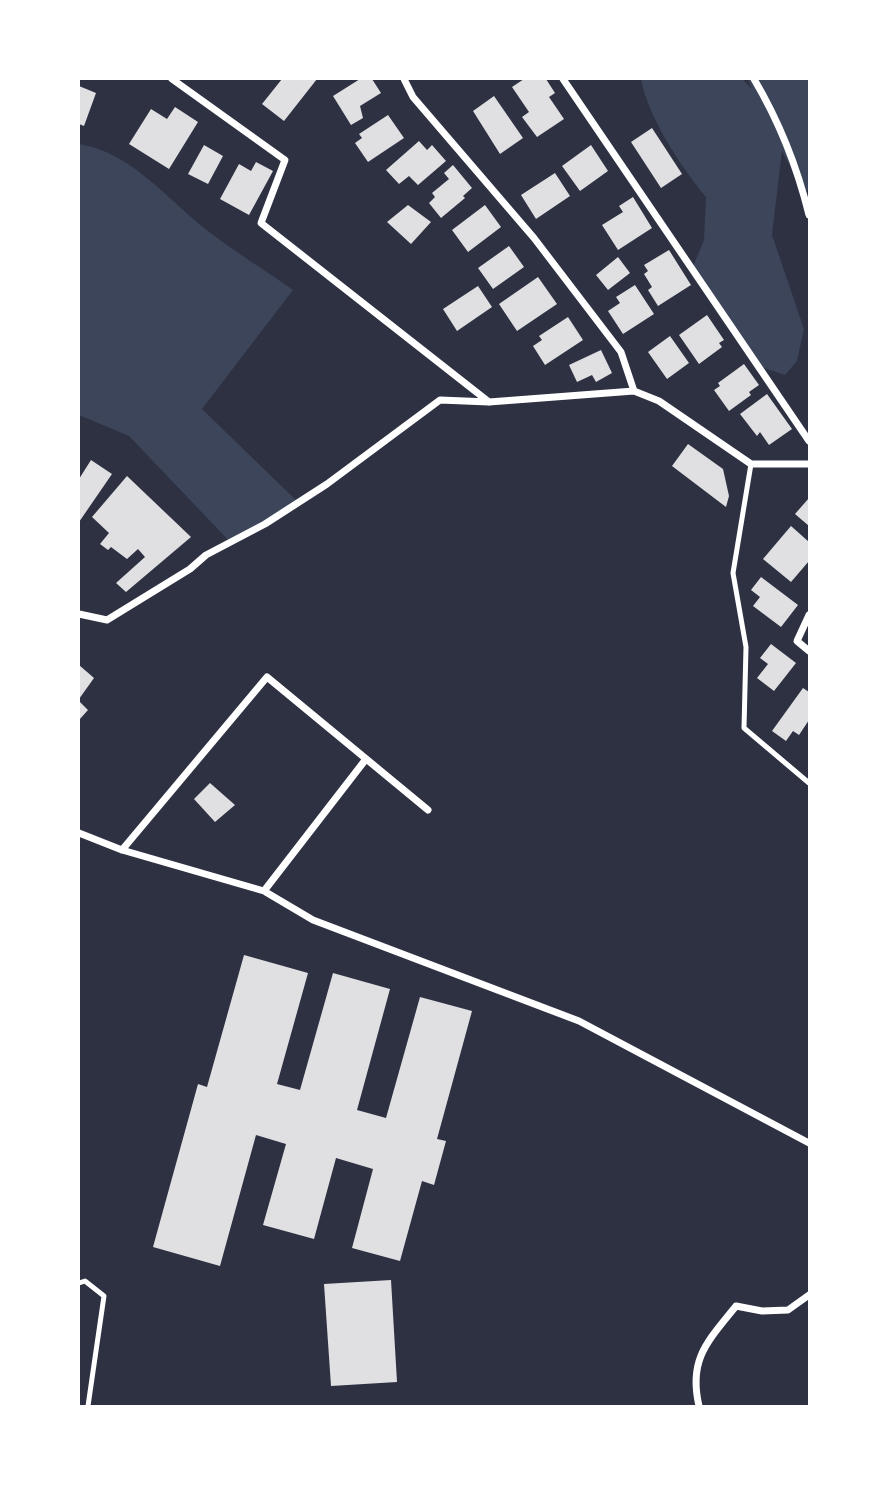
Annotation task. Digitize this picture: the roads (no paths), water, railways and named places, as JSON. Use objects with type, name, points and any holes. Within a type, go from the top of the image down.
[{"type":"street","points":[[172,79],[285,160],[261,223],[489,402]]},
{"type":"street","points":[[404,79],[413,97],[534,238],[621,352],[634,391]]},
{"type":"street","points":[[563,79],[809,441]]},
{"type":"street","points":[[754,79],[779,121],[799,174],[809,215]]},
{"type":"street","points":[[79,614],[107,620],[190,569],[206,555],[265,524],[327,484],[440,400],[489,402],[634,391],[659,401],[751,464],[809,464]]},
{"type":"street","points":[[809,615],[797,641],[809,651]]},
{"type":"street","points":[[122,850],[267,677],[428,810]]},
{"type":"street","points":[[264,891],[366,760]]},
{"type":"street","points":[[79,833],[122,850],[264,891],[313,920],[579,1021],[809,1143]]},
{"type":"street","points":[[699,1406],[693,1382],[702,1348],[736,1306],[762,1311],[788,1310],[809,1295]]},
{"type":"lane","points":[[751,464],[733,573],[746,647],[744,729],[809,783]]},
{"type":"lane","points":[[79,1283],[85,1282],[104,1296],[88,1406]]}]
